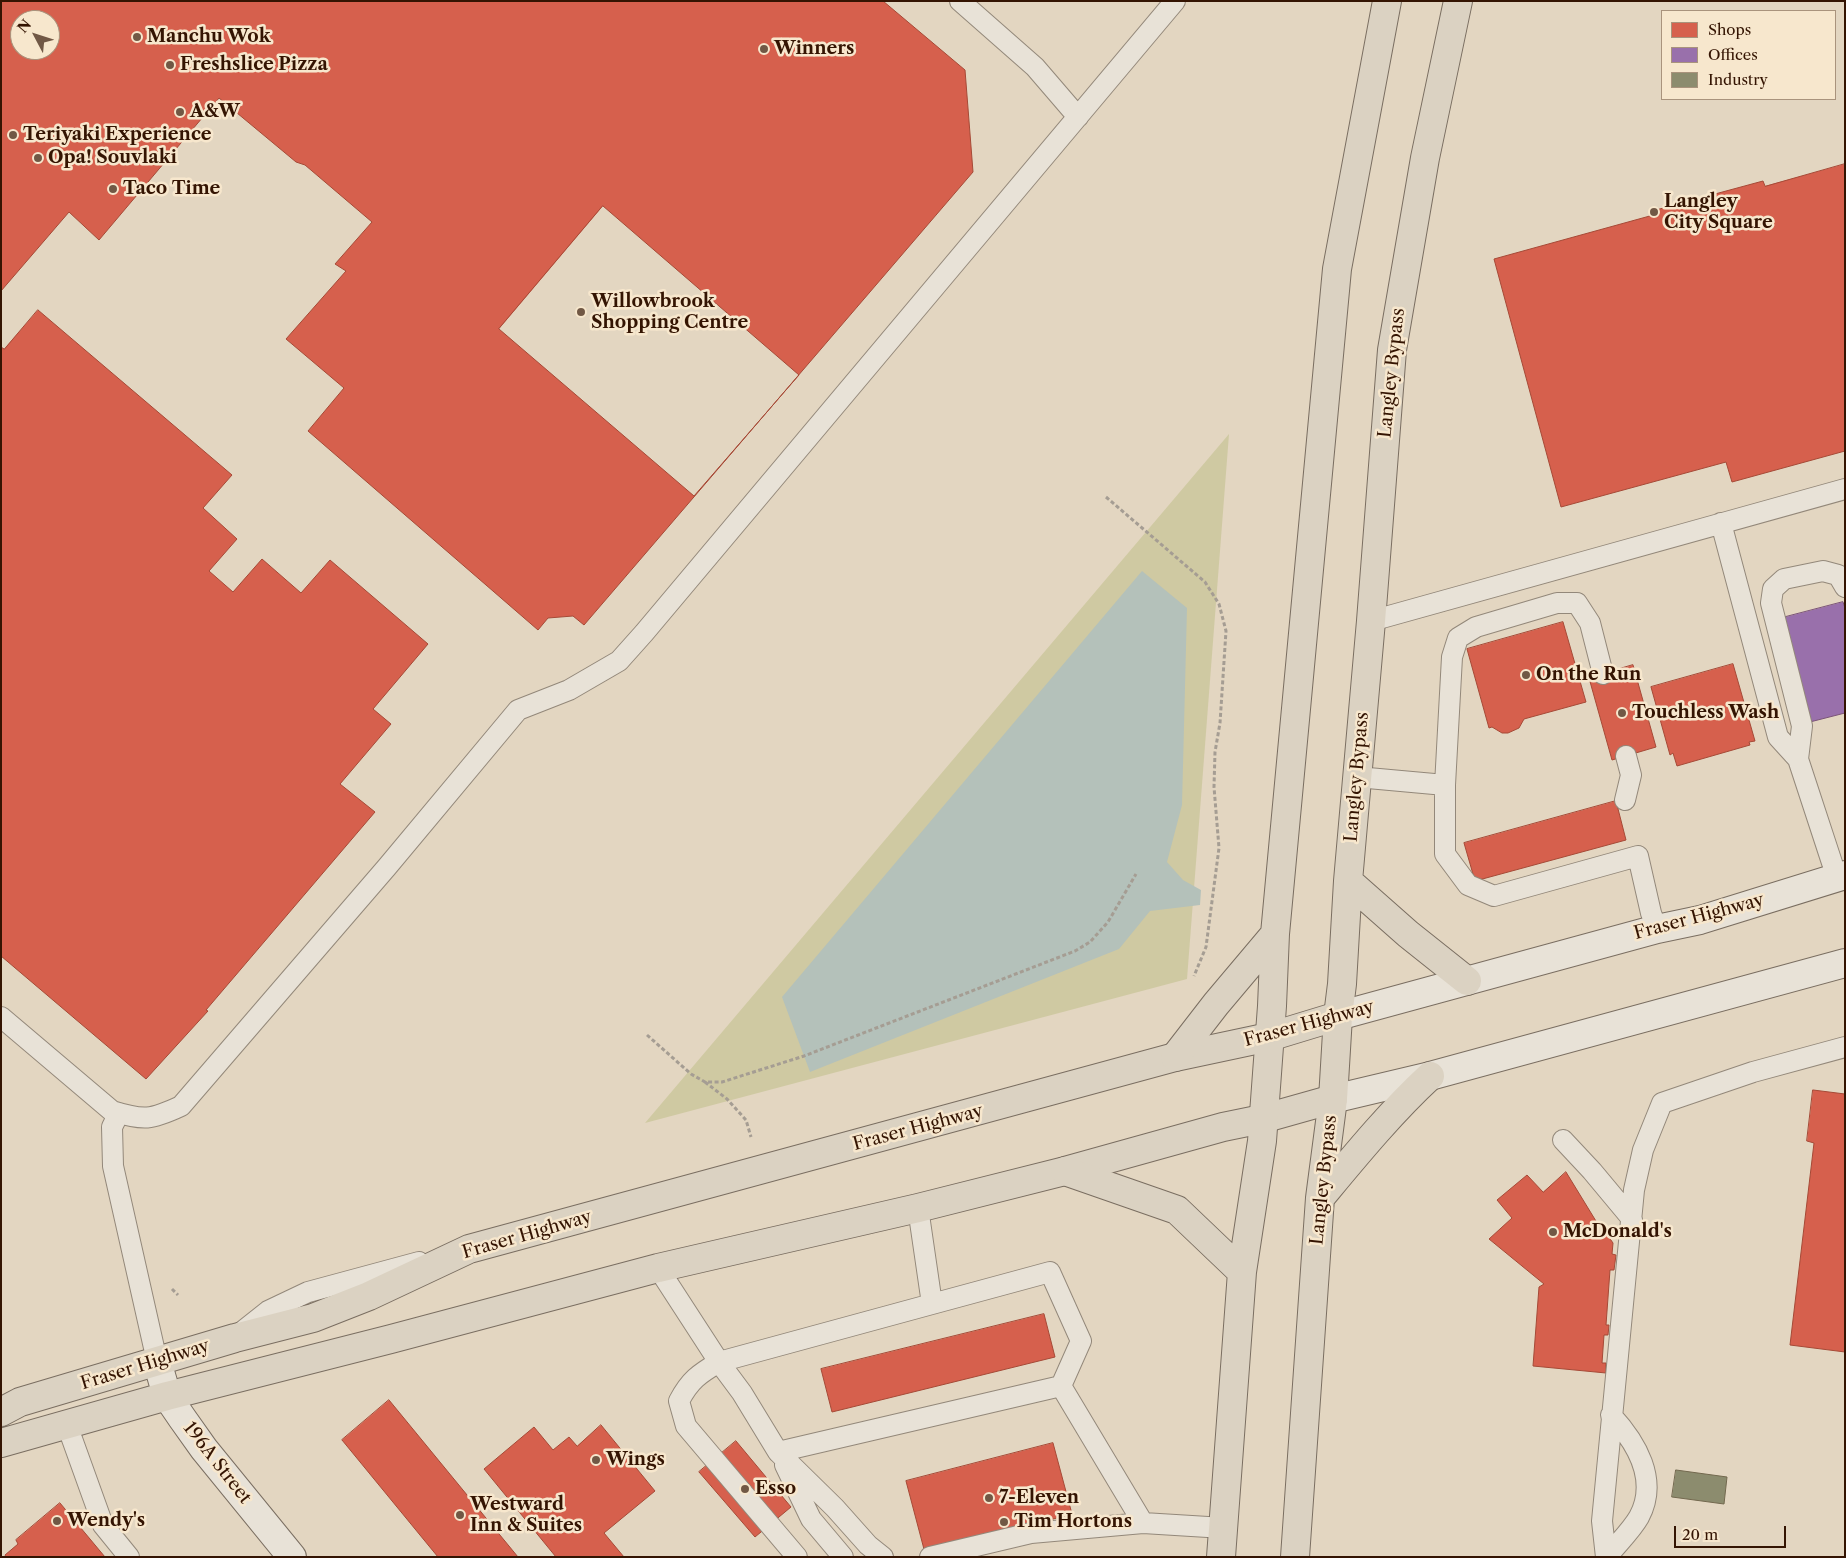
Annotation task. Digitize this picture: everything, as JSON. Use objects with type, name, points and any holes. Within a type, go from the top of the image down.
[{"type":"main road","points":[[1221,1557],[1242,1272],[1262,1141],[1275,934],[1337,269],[1387,1]]},
{"type":"main road","name":"Langley Bypass","points":[[1294,1557],[1320,1198],[1333,1100],[1348,881],[1392,350],[1425,158],[1458,1]]},
{"type":"main road","name":"Fraser Highway","points":[[1,1412],[20,1402],[234,1338],[313,1318],[369,1296],[469,1249],[1175,1057],[1270,1037],[1338,1016],[1657,929],[1700,920],[1841,876]]},
{"type":"main road","points":[[1348,881],[1408,934],[1467,981]]},
{"type":"main road","points":[[1175,1057],[1216,1004],[1275,934]]},
{"type":"main road","name":"Fraser Highway","points":[[1,1444],[167,1396],[391,1340],[658,1268],[918,1208],[1065,1171],[1223,1126],[1262,1119],[1430,1076],[1845,963]]},
{"type":"main road","points":[[1320,1198],[1383,1123],[1430,1076]]},
{"type":"main road","points":[[1065,1171],[1177,1210],[1242,1272]]},
{"type":"main road","name":"196A Street","points":[[157,1361],[167,1396],[204,1450],[292,1557]]},
{"type":"lane","points":[[960,1],[1035,67],[1078,117]]},
{"type":"lane","points":[[1,1017],[112,1111],[130,1117],[151,1118],[181,1106],[387,867],[518,710],[569,690],[619,661],[686,584],[1175,1]]},
{"type":"lane","points":[[1371,621],[1845,489]]},
{"type":"lane","points":[[1721,523],[1778,737],[1798,759],[1841,876]]},
{"type":"lane","points":[[1798,759],[1802,726],[1771,603],[1773,589],[1784,579],[1823,571],[1838,575],[1845,588]]},
{"type":"lane","points":[[1603,674],[1590,622],[1576,603],[1557,603],[1476,627],[1458,638],[1452,658],[1445,785],[1445,854],[1468,885],[1494,896],[1638,856],[1651,913],[1657,929]]},
{"type":"lane","points":[[1625,800],[1631,774],[1626,756]]},
{"type":"lane","points":[[1357,777],[1445,785]]},
{"type":"lane","points":[[1607,1557],[1602,1521],[1611,1415],[1637,1170],[1662,1103],[1752,1072],[1845,1047]]},
{"type":"lane","points":[[119,1113],[112,1127],[113,1166],[157,1361]]},
{"type":"lane","points":[[1563,1140],[1632,1219]]},
{"type":"lane","points":[[918,1208],[932,1304]]},
{"type":"lane","points":[[658,1268],[719,1362],[742,1393],[778,1452],[811,1519],[843,1557]]},
{"type":"lane","points":[[797,1557],[686,1426],[679,1401],[687,1386],[701,1373],[719,1362],[1050,1272],[1081,1341],[1060,1386]]},
{"type":"lane","points":[[778,1452],[1060,1386]]},
{"type":"lane","points":[[1060,1386],[1144,1523]]},
{"type":"lane","points":[[1607,1557],[1639,1517],[1648,1491],[1642,1459],[1626,1432],[1611,1415]]},
{"type":"lane","points":[[67,1425],[103,1525],[129,1557]]},
{"type":"lane","points":[[778,1452],[836,1508],[868,1545],[883,1557]]},
{"type":"lane","points":[[930,1557],[1031,1533],[1144,1523],[1224,1528]]},
{"type":"path","points":[[1106,497],[1205,582],[1219,604],[1226,631],[1214,787],[1219,848],[1206,947],[1193,978]]},
{"type":"path","points":[[705,1082],[722,1082],[804,1056],[1075,951],[1090,942],[1108,922],[1136,874]]},
{"type":"path","points":[[647,1035],[691,1074],[727,1099],[746,1120],[751,1138]]},
{"type":"shaded area","points":[[1229,434],[1187,979],[645,1123]]},
{"type":"shaded area","points":[[1142,571],[1187,608],[1182,805],[1167,862],[1183,880],[1201,890],[1200,905],[1150,911],[1119,949],[810,1072],[782,997]]},
{"type":"building: Shops","name":"Willowbrook Shopping Centre","points":[[1,1],[883,1],[965,70],[973,172],[584,625],[573,616],[548,618],[538,630],[308,431],[344,388],[286,339],[346,271],[335,264],[372,222],[305,165],[296,162],[219,98],[99,240],[69,212],[1,291]]},
{"type":"building: Shops","points":[[1845,164],[1845,451],[1732,482],[1726,462],[1561,507],[1494,259],[1657,214],[1656,210],[1763,181],[1765,186]]},
{"type":"building: Shops","points":[[603,206],[799,375],[694,496],[499,329]]},
{"type":"building: Shops","points":[[38,310],[232,475],[203,508],[237,539],[209,571],[233,592],[262,559],[301,593],[330,560],[428,644],[373,709],[391,724],[340,784],[375,812],[206,1010],[208,1011],[146,1079],[1,956],[1,347],[4,349]]},
{"type":"building: Shops","name":"On the Run","points":[[1563,622],[1586,702],[1524,719],[1519,728],[1508,733],[1502,733],[1492,727],[1489,728],[1467,649]]},
{"type":"building: Shops","points":[[1733,664],[1755,741],[1749,742],[1750,745],[1677,766],[1673,753],[1670,755],[1651,687]]},
{"type":"building: Shops","name":"Touchless Wash","points":[[1633,665],[1656,747],[1612,760],[1589,678]]},
{"type":"building: Shops","points":[[1616,801],[1626,840],[1475,881],[1464,843]]},
{"type":"building: Shops","points":[[1813,1090],[1845,1094],[1845,1352],[1790,1345],[1814,1143],[1807,1141]]},
{"type":"building: Shops","points":[[1566,1172],[1599,1226],[1592,1231],[1599,1239],[1606,1233],[1613,1243],[1612,1254],[1616,1255],[1614,1270],[1610,1270],[1606,1325],[1609,1325],[1608,1335],[1604,1335],[1602,1363],[1606,1363],[1606,1373],[1533,1366],[1539,1287],[1544,1284],[1489,1239],[1512,1218],[1497,1200],[1527,1175],[1543,1192]]},
{"type":"building: Shops","points":[[1044,1314],[1055,1357],[832,1412],[821,1369]]},
{"type":"building: Shops","points":[[389,1400],[518,1557],[438,1557],[342,1440]]},
{"type":"building: Shops","points":[[601,1425],[655,1491],[604,1533],[624,1557],[556,1557],[484,1469],[534,1427],[553,1450],[569,1437],[577,1446]]},
{"type":"building: Shops","name":"Esso","points":[[736,1441],[791,1507],[755,1537],[699,1472]]},
{"type":"building: Shops","name":"7-Eleven","points":[[1053,1443],[1072,1514],[925,1553],[906,1481]]},
{"type":"building: Shops","name":"Wendy's","points":[[60,1503],[105,1557],[6,1557],[5,1555],[18,1544],[16,1540]]},
{"type":"building: Offices","points":[[1843,602],[1845,608],[1845,713],[1806,723],[1778,619]]},
{"type":"building: Industry","points":[[1676,1470],[1727,1477],[1724,1504],[1672,1497]]},
{"type":"place","name":"Manchu Wok","points":[[137,37]]},
{"type":"place","name":"Winners","points":[[764,49]]},
{"type":"place","name":"Freshslice Pizza","points":[[170,65]]},
{"type":"place","name":"A&W","points":[[180,112]]},
{"type":"place","name":"Teriyaki Experience","points":[[13,135]]},
{"type":"place","name":"Opa! Souvlaki","points":[[38,158]]},
{"type":"place","name":"Taco Time","points":[[113,189]]},
{"type":"place","name":"Langley City Square","points":[[1654,212]]},
{"type":"place","name":"Willowbrook Shopping Centre","points":[[581,312]]},
{"type":"place","name":"On the Run","points":[[1526,675]]},
{"type":"place","name":"Touchless Wash","points":[[1622,713]]},
{"type":"place","name":"McDonald's","points":[[1553,1232]]},
{"type":"place","name":"Wings","points":[[596,1460]]},
{"type":"place","name":"Esso","points":[[745,1489]]},
{"type":"place","name":"7-Eleven","points":[[989,1498]]},
{"type":"place","name":"Westward Inn & Suites","points":[[460,1515]]},
{"type":"place","name":"Wendy's","points":[[57,1521]]},
{"type":"place","name":"Tim Hortons","points":[[1004,1522]]}]
